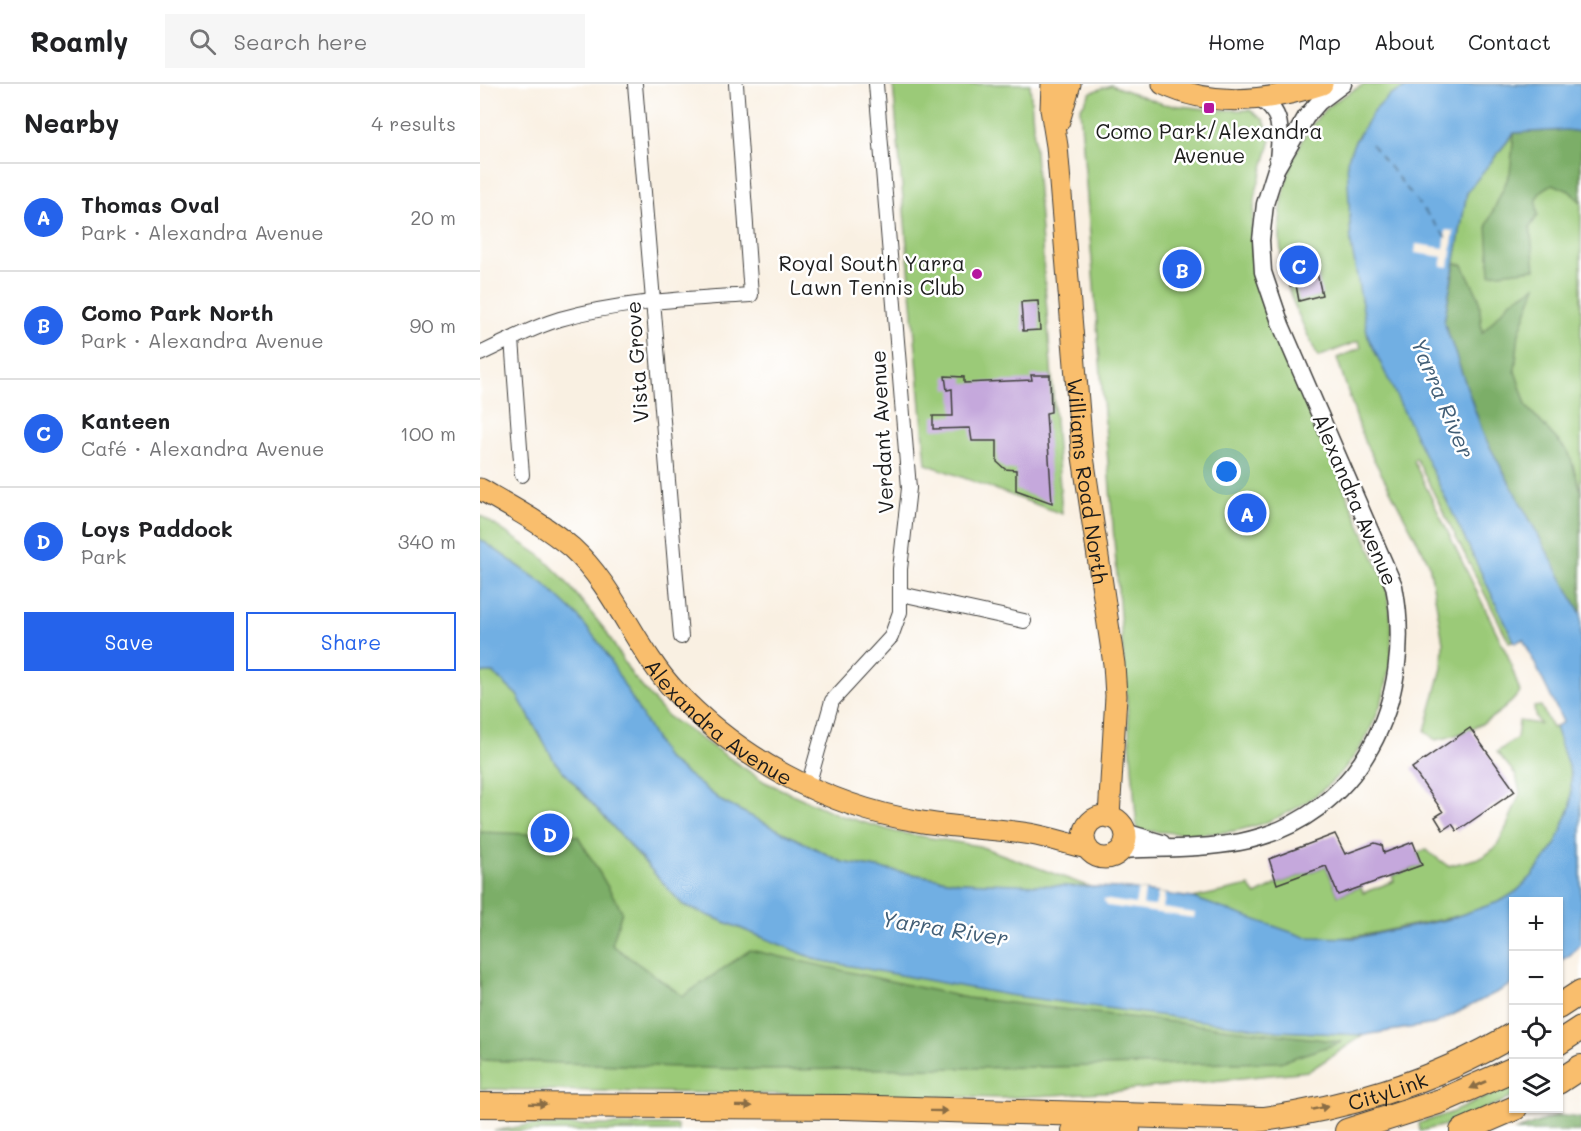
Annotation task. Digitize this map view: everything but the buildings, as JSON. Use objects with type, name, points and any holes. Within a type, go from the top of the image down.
[{"type":"highway","points":[[1561,1005],[1581,992]]},
{"type":"highway","points":[[1563,1040],[1581,1028]]},
{"type":"highway","name":"CityLink","points":[[1074,1131],[1201,1125],[1261,1119],[1326,1107],[1398,1086],[1451,1066],[1509,1037]]},
{"type":"highway","points":[[1563,1079],[1581,1067]]},
{"type":"highway","points":[[1347,1131],[1441,1101],[1509,1071]]},
{"type":"highway","points":[[480,1105],[843,1107],[1261,1119]]},
{"type":"highway","points":[[1462,1131],[1509,1111]]},
{"type":"main road","name":"Williams Road North","points":[[1062,84],[1051,110],[1057,146],[1082,450],[1114,664],[1116,696],[1109,817]]},
{"type":"main road","name":"Williams Road North","points":[[1057,146],[1062,84]]},
{"type":"main road","points":[[1163,85],[1201,96],[1258,99],[1286,95],[1322,84]]},
{"type":"main road","name":"Alexandra Avenue","points":[[480,489],[535,522],[572,549],[610,595],[656,666],[676,692],[755,758],[808,786],[849,804],[916,821],[1086,839]]},
{"type":"main road","points":[[1109,817],[1119,822],[1123,841],[1116,854],[1104,858],[1086,839],[1096,818],[1109,817]]},
{"type":"street","name":"Vista Grove","points":[[635,84],[681,637]]},
{"type":"street","points":[[480,354],[557,320],[594,310],[653,302],[751,295],[736,84]]},
{"type":"street","name":"Verdant Avenue","points":[[808,786],[832,701],[891,637],[896,627],[901,594],[900,569],[909,488],[876,84]]},
{"type":"street","name":"Alexandra Avenue","points":[[1276,170],[1309,112],[1343,84]]},
{"type":"street","name":"Alexandra Avenue","points":[[1123,841],[1175,847],[1240,842],[1274,832],[1323,804],[1358,768],[1370,750],[1388,713],[1396,677],[1400,629],[1394,586],[1267,289],[1262,256],[1262,221],[1276,170],[1279,122],[1272,107],[1258,99]]},
{"type":"street","points":[[512,339],[522,475]]},
{"type":"street","points":[[901,594],[1024,621]]},
{"type":"green space","name":"Royal South Yarra Lawn Tennis Club","points":[[893,84],[1030,84],[1062,514],[926,464]]},
{"type":"green space","points":[[1365,84],[1412,84],[1392,96],[1378,109],[1354,143],[1522,639],[1509,642],[1416,458],[1413,460],[1508,656],[1520,692],[1503,709],[1482,724],[1447,738],[1435,740],[1425,731],[1442,668],[1443,642],[1429,563],[1364,441],[1337,358],[1361,348],[1359,341],[1318,357],[1290,293],[1281,251],[1281,210],[1284,189],[1298,150],[1324,110]]},
{"type":"green space","points":[[1111,85],[1163,104],[1215,110],[1250,110],[1264,120],[1271,140],[1256,192],[1252,227],[1259,284],[1273,326],[1386,585],[1391,625],[1390,663],[1382,700],[1368,734],[1348,765],[1321,791],[1289,812],[1251,827],[1223,833],[1194,834],[1137,830],[1080,109],[1091,92]]},
{"type":"green space","points":[[1566,130],[1581,132],[1581,202],[1569,191],[1553,184],[1543,190],[1536,204],[1538,215],[1530,227],[1535,269],[1490,274],[1487,225],[1510,173],[1514,133]]},
{"type":"green space","points":[[1581,132],[1581,614],[1444,322],[1467,192],[1514,133]]},
{"type":"green space","points":[[1455,263],[1463,265],[1479,298],[1482,333],[1510,302],[1536,286],[1519,333],[1515,371],[1527,407],[1569,453],[1581,491],[1581,614],[1484,436],[1444,322]]},
{"type":"green space","points":[[480,515],[541,556],[563,578],[605,630],[632,675],[667,716],[765,782],[839,815],[896,832],[979,846],[1093,888],[959,882],[842,862],[723,802],[666,758],[544,584],[480,539]]},
{"type":"green space","points":[[480,673],[493,673],[517,695],[555,762],[683,905],[818,960],[1278,1031],[1364,1035],[1309,1071],[1118,1091],[1004,1098],[480,1089]]},
{"type":"green space","points":[[1541,706],[1552,728],[1555,727],[1567,759],[1573,784],[1571,807],[1559,839],[1549,855],[1526,883],[1513,894],[1478,910],[1443,919],[1357,936],[1331,938],[1305,937],[1277,930],[1193,898],[1249,886],[1256,895],[1277,884],[1326,866],[1338,895],[1361,887],[1363,893],[1394,881],[1392,876],[1421,865],[1417,853],[1426,850],[1448,866],[1483,857],[1496,847],[1520,793],[1516,775],[1497,752],[1517,738],[1519,721],[1540,724],[1535,716],[1534,707]]},
{"type":"green space","points":[[480,832],[578,836],[622,911],[612,945],[683,996],[750,950],[967,998],[1342,1042],[1280,1062],[1052,1067],[764,1070],[480,1060]]},
{"type":"green space","points":[[1509,1087],[1509,1099],[1446,1125],[1420,1131],[1419,1123],[1448,1114]]},
{"type":"green space","points":[[1558,1115],[1581,1118],[1581,1131],[1514,1131]]},
{"type":"green space","points":[[529,1125],[677,1125],[678,1131],[494,1131]]},
{"type":"water","name":"Yarra River","points":[[1412,84],[1581,84],[1581,132],[1566,130],[1514,133],[1467,192],[1444,322],[1484,436],[1581,614],[1581,944],[1569,956],[1563,959],[1563,897],[1509,897],[1509,986],[1435,1024],[1364,1035],[1278,1031],[1008,995],[818,960],[683,905],[555,762],[517,695],[493,673],[480,673],[480,539],[544,584],[576,614],[603,648],[666,758],[723,802],[842,862],[959,882],[1121,888],[1193,898],[1305,937],[1355,938],[1449,919],[1501,901],[1517,891],[1555,846],[1571,805],[1571,775],[1555,727],[1563,722],[1523,639],[1515,643],[1368,337],[1351,244],[1347,161],[1354,143],[1373,112],[1389,96]]},
{"type":"pier","points":[[1446,230],[1454,231],[1449,267],[1441,266],[1442,257],[1415,253],[1416,244],[1444,248]]},
{"type":"pier","points":[[1138,890],[1145,891],[1143,905],[1155,906],[1158,893],[1165,894],[1163,908],[1195,913],[1194,918],[1107,906],[1103,899],[1135,904]]},
{"type":"ferry route","points":[[1371,144],[1448,240]]},
{"type":"place","name":"Como Park/Alexandra Avenue","points":[[1209,108]]},
{"type":"place","name":"Kanteen","points":[[1299,265]]},
{"type":"place","name":"Como Park North","points":[[1182,269]]},
{"type":"place","name":"Royal South Yarra Lawn Tennis Club","points":[[977,274]]},
{"type":"place","name":"Thomas Oval","points":[[1247,513]]},
{"type":"place","name":"Loys Paddock","points":[[550,833]]}]
